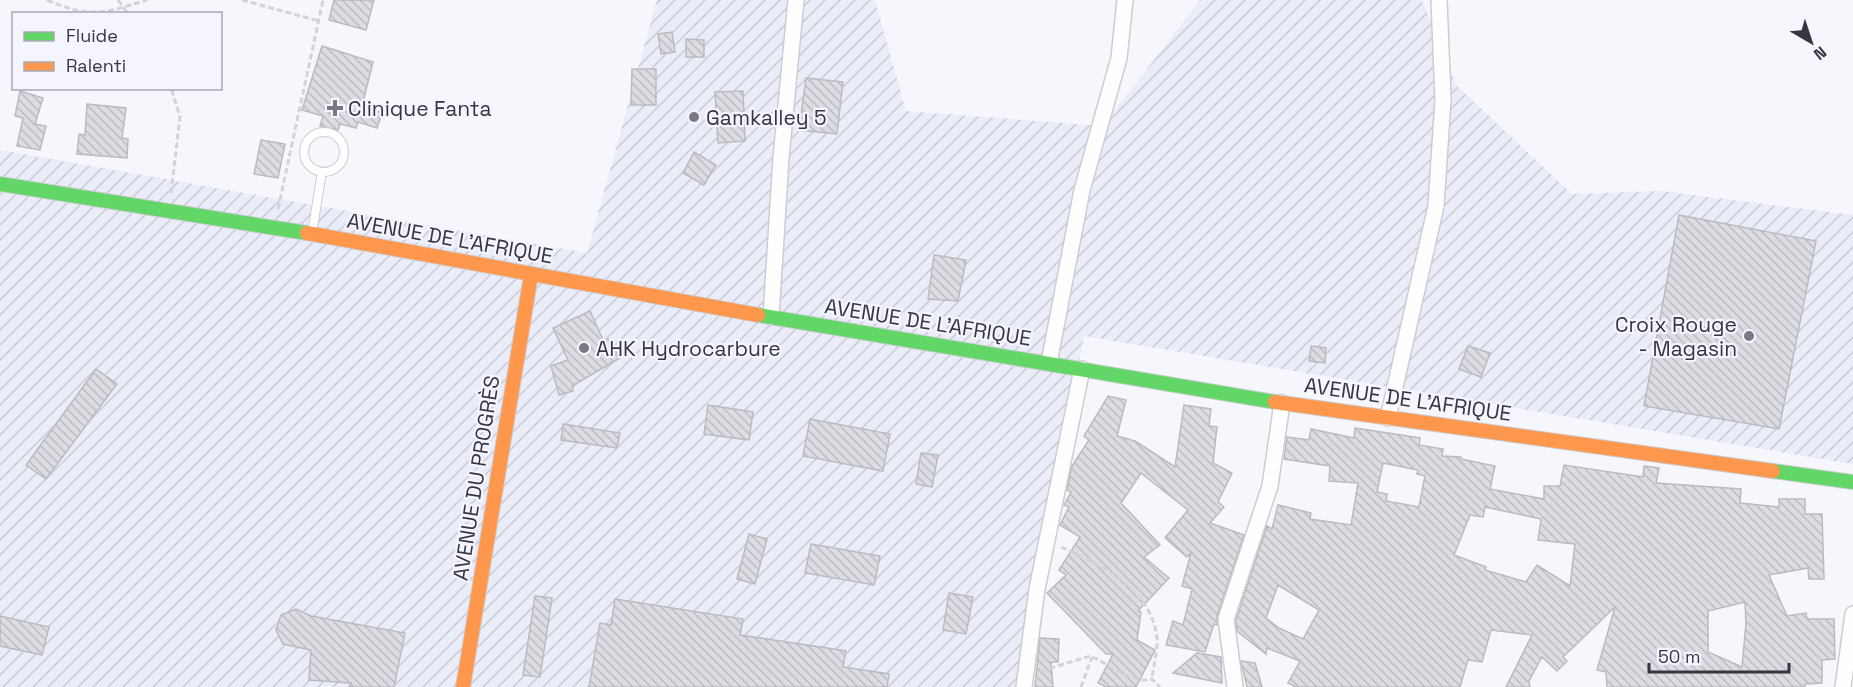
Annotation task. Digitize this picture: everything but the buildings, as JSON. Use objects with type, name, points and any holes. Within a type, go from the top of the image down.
[{"type":"main road","name":"AVENUE DE L'AFRIQUE","points":[[0,184],[312,234],[771,317],[1282,403],[1853,482]]},
{"type":"main road","name":"AVENUE DU PROGRÈS","points":[[463,687],[531,275]]},
{"type":"street","points":[[771,317],[781,158],[796,0]]},
{"type":"street","points":[[1049,363],[1082,190],[1119,58],[1125,0]]},
{"type":"street","points":[[1388,418],[1436,206],[1443,99],[1439,0]]},
{"type":"street","points":[[1025,681],[1037,590],[1082,369]]},
{"type":"street","points":[[1235,687],[1226,619],[1270,486],[1282,403]]},
{"type":"street","points":[[1843,687],[1853,614]]},
{"type":"lane","points":[[325,132],[338,138],[343,150],[340,164],[335,169],[322,172],[310,167],[304,154],[307,141],[318,133],[325,132]]},
{"type":"lane","points":[[312,234],[322,172]]},
{"type":"path","points":[[47,0],[82,12]]},
{"type":"path","points":[[118,0],[127,12]]},
{"type":"path","points":[[98,12],[147,0]]},
{"type":"path","points":[[242,0],[319,21]]},
{"type":"path","points":[[274,229],[287,159],[323,0]]},
{"type":"path","points":[[169,211],[180,117],[172,90]]},
{"type":"path","points":[[1047,540],[1100,564],[1149,608],[1157,639],[1152,679]]},
{"type":"path","points":[[1025,681],[1073,660],[1092,657],[1144,682],[1152,679]]},
{"type":"path","points":[[1081,687],[1092,657]]},
{"type":"path","points":[[1152,679],[1160,687]]},
{"type":"shaded area","points":[[657,0],[875,0],[906,111],[1103,126],[1200,0],[1422,0],[1457,86],[1572,194],[1661,191],[1853,215],[1853,464],[1084,336],[1021,687],[0,687],[0,150],[587,253]]},
{"type":"traffic: fast","points":[[0,184],[307,233]]},
{"type":"traffic: fast","points":[[758,315],[1275,402]]},
{"type":"traffic: fast","points":[[1773,471],[1853,482]]},
{"type":"traffic: slow","points":[[307,233],[758,315]]},
{"type":"traffic: slow","points":[[463,687],[531,275]]},
{"type":"traffic: slow","points":[[1275,402],[1773,471]]},
{"type":"place","name":"Clinique Fanta","points":[[335,108]]},
{"type":"place","name":"Gamkalley 5","points":[[694,117]]},
{"type":"place","name":"Croix Rouge - Magasin","points":[[1749,336]]},
{"type":"place","name":"AHK Hydrocarbure","points":[[584,348]]}]
